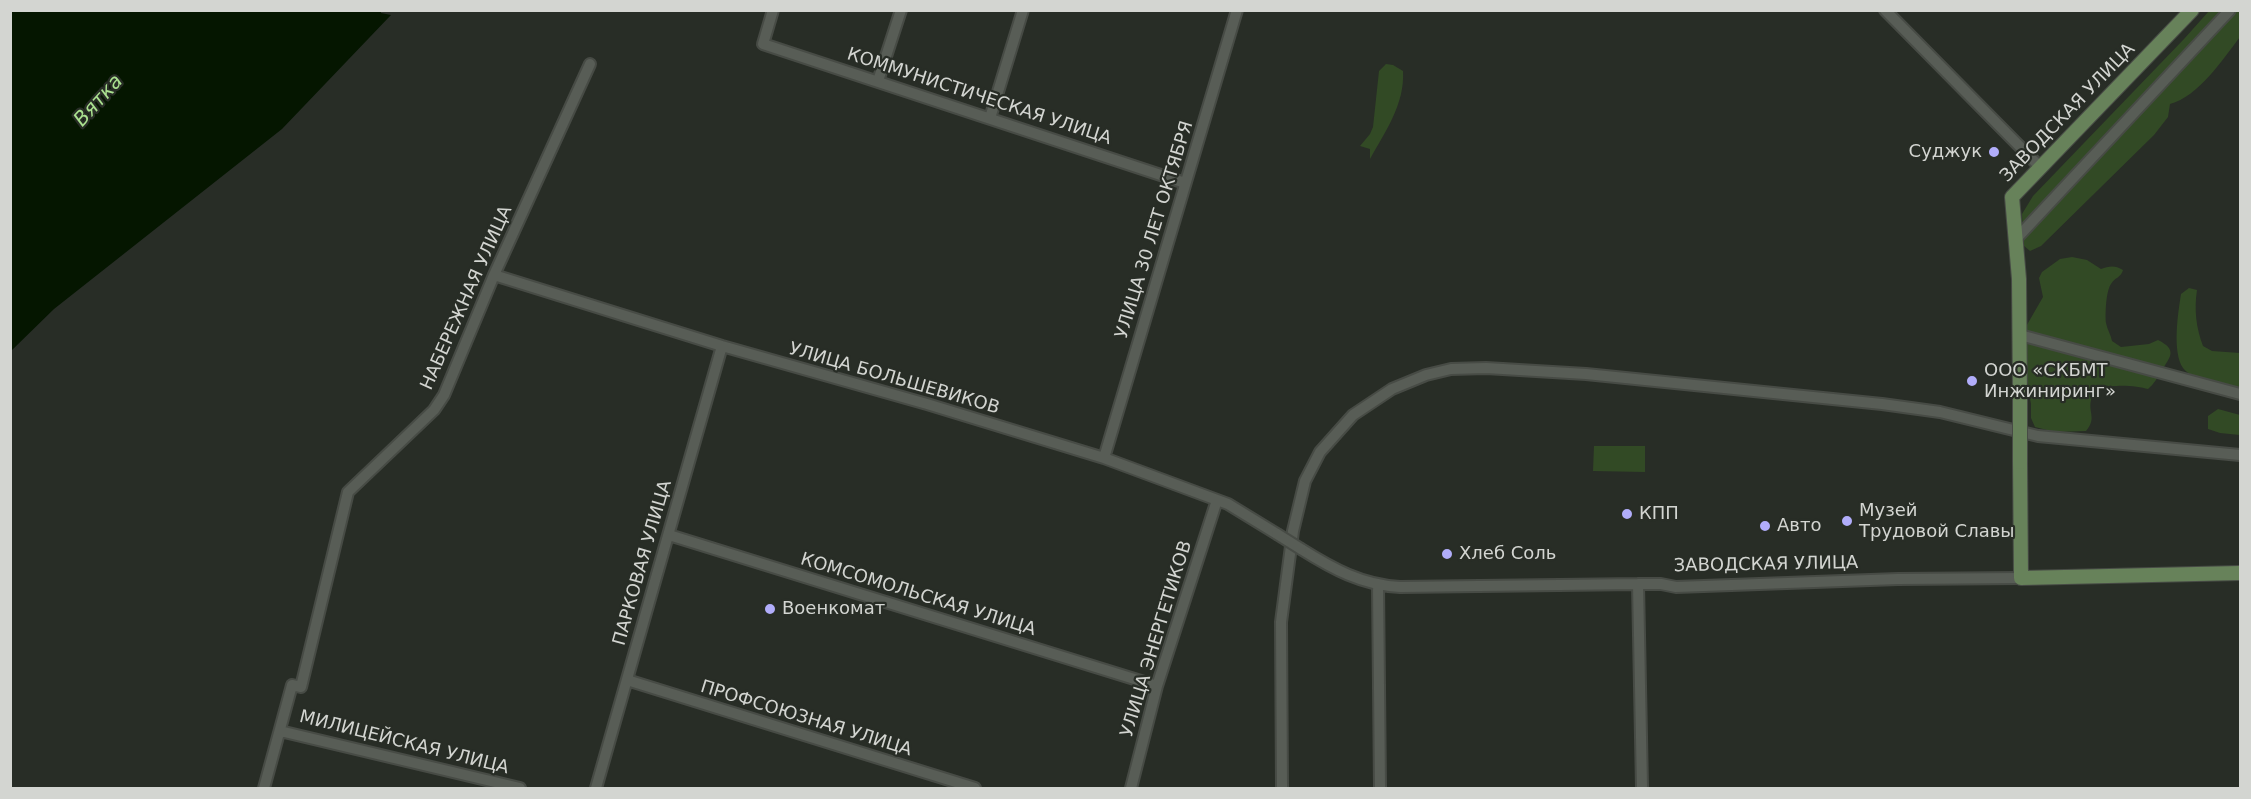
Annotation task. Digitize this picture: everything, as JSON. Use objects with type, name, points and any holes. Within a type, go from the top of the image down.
[{"type":"main road","name":"ЗАВОДСКАЯ УЛИЦА","points":[[2192,10],[2012,197],[2020,334],[2021,578],[2241,573]]},
{"type":"street","name":"КОММУНИСТИЧЕСКАЯ УЛИЦА","points":[[773,10],[763,44],[1185,183]]},
{"type":"street","points":[[878,81],[900,10]]},
{"type":"street","points":[[990,118],[1023,10]]},
{"type":"street","name":"УЛИЦА 30 ЛЕТ ОКТЯБРЯ","points":[[1104,458],[1237,10]]},
{"type":"street","points":[[1885,10],[2040,167]]},
{"type":"street","points":[[2016,240],[2230,10]]},
{"type":"street","name":"НАБЕРЕЖНАЯ УЛИЦА","points":[[264,789],[292,685],[301,687],[348,492],[434,410],[451,382],[494,274],[590,64]]},
{"type":"street","name":"УЛИЦА БОЛЬШЕВИКОВ","points":[[494,274],[722,346],[927,404],[1104,458],[1217,500],[1301,549]]},
{"type":"street","points":[[2020,334],[2241,394]]},
{"type":"street","name":"ПАРКОВАЯ УЛИЦА","points":[[596,789],[722,346]]},
{"type":"street","points":[[1282,789],[1281,622],[1291,539],[1305,481],[1320,452],[1353,415],[1392,389],[1426,375],[1451,369],[1486,368],[1621,378],[1930,410],[2016,432],[2055,439],[2241,455]]},
{"type":"street","name":"УЛИЦА ЭНЕРГЕТИКОВ","points":[[1131,789],[1157,686],[1217,500]]},
{"type":"street","name":"КОМСОМОЛЬСКАЯ УЛИЦА","points":[[669,535],[1157,686]]},
{"type":"street","name":"ЗАВОДСКАЯ УЛИЦА","points":[[1301,549],[1335,570],[1378,585],[1400,586],[1661,584],[1676,587],[1898,579],[2021,578]]},
{"type":"street","points":[[1638,584],[1642,789]]},
{"type":"street","points":[[1378,585],[1380,789]]},
{"type":"street","name":"ПРОФСОЮЗНАЯ УЛИЦА","points":[[627,680],[975,789]]},
{"type":"street","name":"МИЛИЦЕЙСКАЯ УЛИЦА","points":[[280,731],[520,789]]},
{"type":"green space","points":[[2209,11],[2240,11],[2240,37],[2200,86],[2170,104],[2168,117],[2154,135],[2041,246],[2030,251],[2023,245],[2022,214],[2033,196]]},
{"type":"green space","points":[[1386,64],[1403,71],[1401,95],[1388,128],[1370,159],[1370,149],[1360,146],[1373,127],[1379,71]]},
{"type":"green space","points":[[2072,257],[2087,260],[2101,269],[2112,266],[2123,270],[2109,287],[2107,297],[2106,323],[2112,341],[2121,347],[2149,344],[2158,340],[2168,347],[2171,354],[2148,389],[2116,386],[2107,387],[2094,394],[2090,405],[2092,419],[2086,431],[2055,432],[2035,427],[2031,418],[2025,371],[2027,352],[2024,330],[2043,297],[2039,278],[2042,272],[2060,259]]},
{"type":"green space","points":[[2189,288],[2197,290],[2196,318],[2203,346],[2212,351],[2240,353],[2240,387],[2208,381],[2191,375],[2183,368],[2178,352],[2177,322],[2181,294]]},
{"type":"green space","points":[[2218,409],[2240,415],[2240,435],[2208,429],[2208,416]]},
{"type":"green space","points":[[1594,446],[1645,446],[1645,472],[1593,471]]},
{"type":"water","name":"Вятка","points":[[11,11],[381,11],[381,13],[391,15],[282,129],[54,309],[11,351]]},
{"type":"place","name":"Суджук","points":[[1994,152]]},
{"type":"place","name":"ООО «СКБМТ Инжиниринг»","points":[[1972,381]]},
{"type":"place","name":"КПП","points":[[1627,514]]},
{"type":"place","name":"Музей Трудовой Славы","points":[[1847,521]]},
{"type":"place","name":"Авто","points":[[1765,526]]},
{"type":"place","name":"Хлеб Соль","points":[[1447,554]]},
{"type":"place","name":"Военкомат","points":[[770,609]]}]
